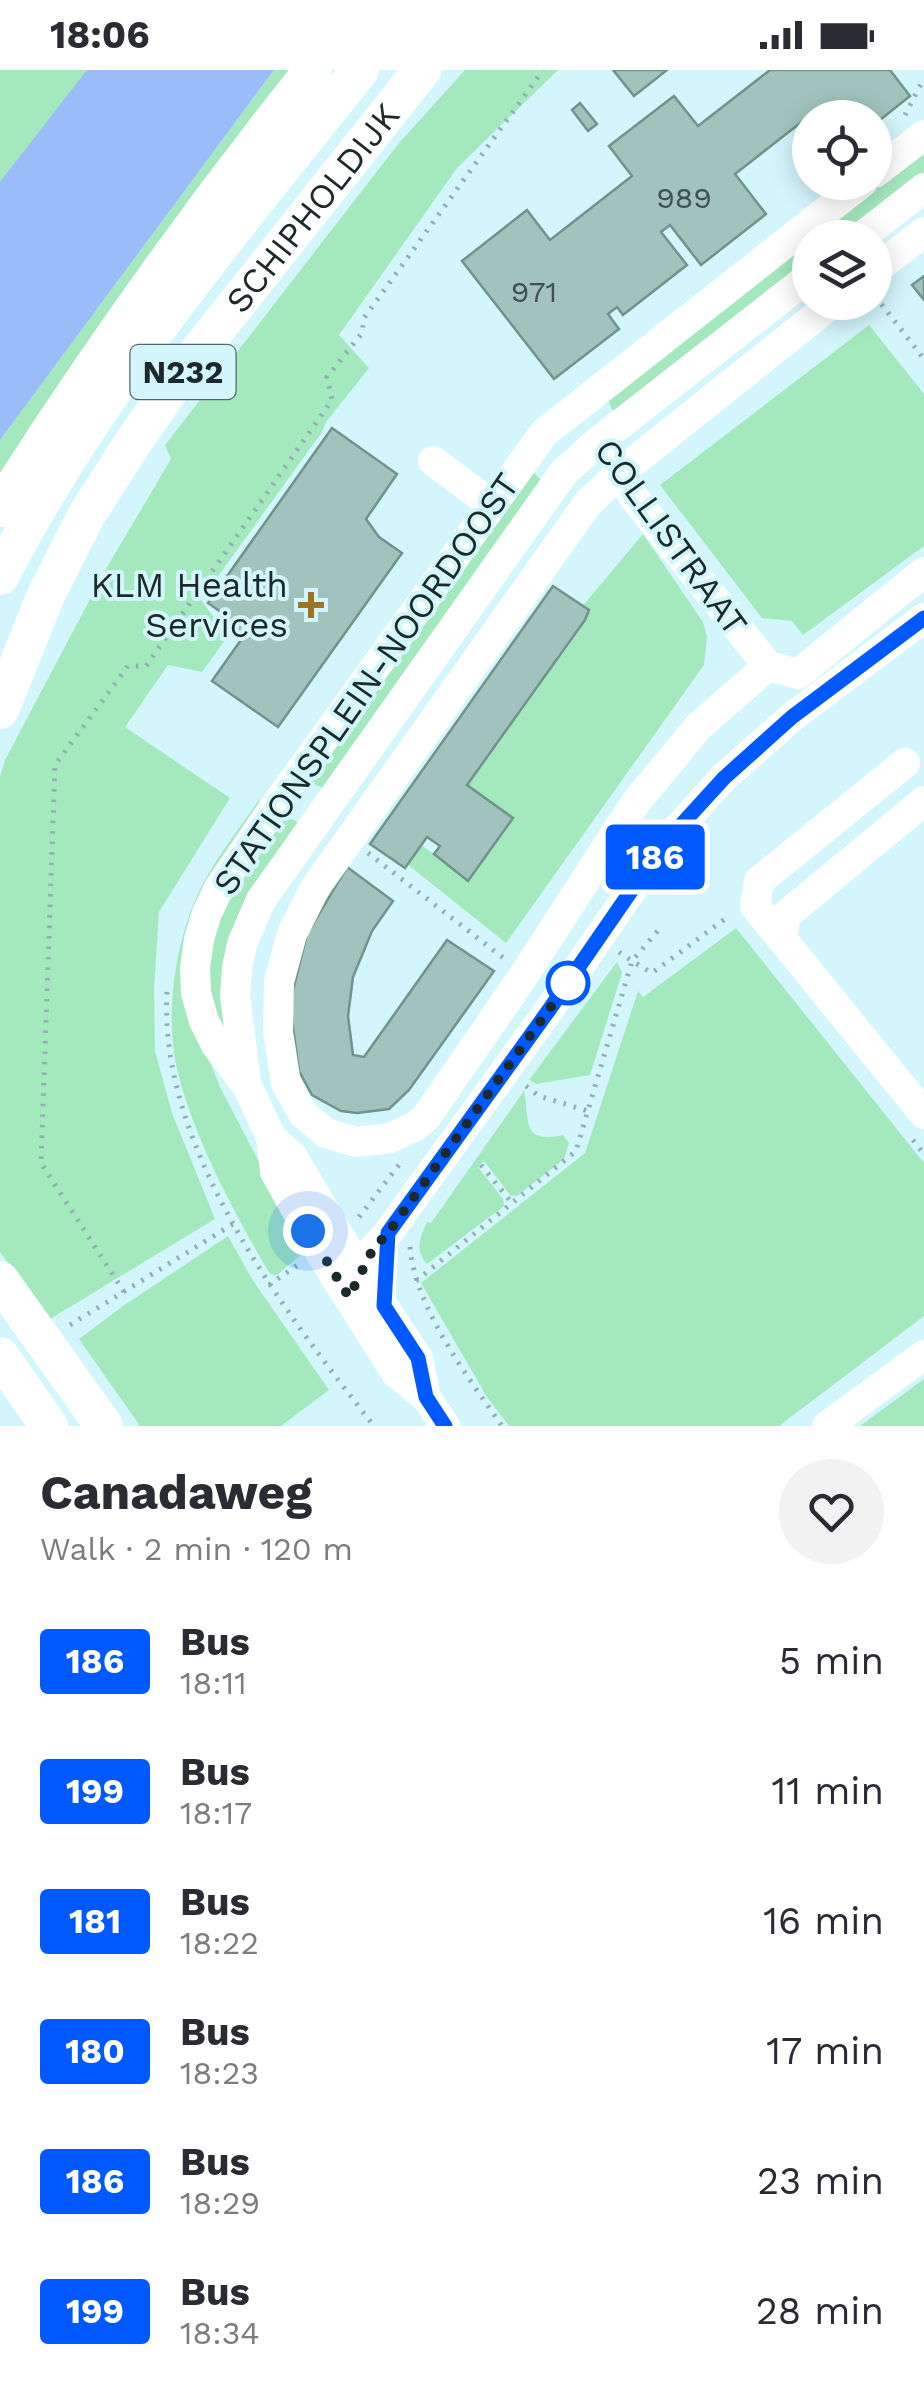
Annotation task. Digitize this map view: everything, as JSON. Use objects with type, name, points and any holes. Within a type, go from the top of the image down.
[{"type":"main road","name":"N232","points":[[0,508],[198,220],[313,70]]},
{"type":"main road","name":"SCHIPHOLDIJK","points":[[0,576],[45,494],[137,358],[360,70]]},
{"type":"main road","name":"SCHIPHOLDIJK","points":[[0,710],[46,595],[88,514],[134,441],[178,379],[422,70]]},
{"type":"main road","points":[[0,1280],[104,1426]]},
{"type":"main road","points":[[0,1356],[50,1426]]},
{"type":"street","points":[[892,153],[912,129]]},
{"type":"street","points":[[883,220],[924,188]]},
{"type":"street","name":"STATIONSPLEIN-NOORDOOST","points":[[354,1284],[292,1156],[271,1137],[247,1086],[216,1045],[204,1020],[196,994],[199,939],[219,888],[277,784],[533,446],[575,407],[840,200]]},
{"type":"street","points":[[892,257],[924,232]]},
{"type":"street","name":"STATIONSPLEIN-NOORDOOST","points":[[247,1086],[235,996],[242,944],[261,900],[564,472],[792,290]]},
{"type":"street","points":[[811,320],[622,471],[588,503],[301,912],[279,982],[278,1032],[286,1083],[303,1114],[338,1138],[373,1142],[416,1126],[474,1050],[636,802],[699,726],[768,666],[798,674],[924,572]]},
{"type":"street","name":"COLLISTRAAT","points":[[575,407],[622,471],[632,496],[768,666]]},
{"type":"street","points":[[433,461],[491,504]]},
{"type":"street","points":[[384,1306],[399,1237],[662,846],[724,778],[792,717],[924,618]]},
{"type":"street","points":[[905,763],[760,880],[745,909],[782,940],[918,1127]]},
{"type":"street","points":[[277,784],[319,816]]},
{"type":"street","points":[[782,940],[786,915],[924,801]]},
{"type":"street","name":"STATIONSPLEIN-NOORDOOST","points":[[319,816],[350,839]]},
{"type":"street","points":[[354,1284],[373,1249],[399,1237]]},
{"type":"street","points":[[354,1284],[384,1306],[418,1358],[426,1397]]},
{"type":"street","points":[[354,1284],[396,1372],[426,1397],[445,1426]]},
{"type":"street","points":[[826,1426],[924,1355]]},
{"type":"path","points":[[124,1292],[41,1163],[55,765],[128,666],[146,666],[332,400],[327,377],[362,333],[364,318],[543,70]]},
{"type":"path","points":[[912,129],[909,110],[924,78]]},
{"type":"path","points":[[892,318],[924,359]]},
{"type":"path","points":[[350,839],[524,975]]},
{"type":"path","points":[[416,1281],[576,1151],[632,962],[652,972],[745,909]]},
{"type":"path","points":[[918,1127],[924,1154]]},
{"type":"path","points":[[481,1165],[512,1203]]},
{"type":"path","points":[[62,1331],[233,1224],[269,1284],[374,1426]]},
{"type":"path","points":[[399,1237],[416,1281],[466,1374],[502,1426]]},
{"type":"green space","points":[[0,70],[183,70],[0,279]]},
{"type":"green space","points":[[274,70],[298,70],[0,486],[0,440]]},
{"type":"green space","points":[[465,70],[558,70],[457,168],[339,335],[369,368],[326,422],[201,600],[228,636],[202,672],[168,665],[125,727],[230,798],[159,912],[154,989],[155,1051],[172,1113],[215,1219],[50,1319],[0,1252],[0,777],[5,760],[107,567],[171,459],[165,445],[399,143]]},
{"type":"green space","points":[[924,150],[924,172],[892,197],[892,175]]},
{"type":"green space","points":[[860,200],[888,200],[862,220],[835,220]]},
{"type":"green space","points":[[792,253],[792,275],[622,409],[612,410],[608,399]]},
{"type":"green space","points":[[869,325],[924,394],[924,546],[803,635],[792,621],[762,618],[660,485]]},
{"type":"green space","points":[[534,473],[542,481],[324,788],[313,784],[312,779]]},
{"type":"green space","points":[[643,534],[703,622],[707,637],[704,665],[506,943],[407,864],[420,844],[467,878],[458,788],[580,609]]},
{"type":"green space","points":[[259,800],[263,811],[224,871],[199,1034],[220,1087],[304,1248],[277,1275],[270,1274],[256,1251],[203,1144],[176,1064],[172,1028],[175,972],[194,903],[219,857]]},
{"type":"green space","points":[[284,817],[296,821],[298,826],[245,905],[229,1038],[214,1006],[208,976],[210,948],[231,895]]},
{"type":"green space","points":[[736,928],[924,1163],[924,1316],[779,1426],[509,1426],[487,1397],[421,1283],[585,1153],[638,991],[643,997]]},
{"type":"green space","points":[[617,962],[622,973],[590,1075],[536,1084],[529,1080]]},
{"type":"green space","points":[[524,1091],[533,1133],[563,1135],[569,1143],[564,1159],[517,1196],[510,1195],[484,1161],[478,1167],[503,1199],[504,1206],[427,1264],[419,1248],[427,1222],[431,1223]]},
{"type":"green space","points":[[228,1236],[252,1279],[329,1390],[281,1426],[140,1426],[79,1339]]},
{"type":"green space","points":[[924,1379],[924,1426],[860,1426]]},
{"type":"water","points":[[87,70],[274,70],[0,440],[0,182]]},
{"type":"building","points":[[613,70],[667,70],[634,96]]},
{"type":"building","points":[[770,70],[890,70],[910,96],[892,110],[892,100],[792,100],[792,130],[735,174],[766,214],[701,265],[670,225],[661,232],[687,265],[623,315],[617,307],[608,314],[619,329],[554,379],[462,261],[527,210],[550,240],[632,176],[609,146],[674,96],[698,126]]},
{"type":"building","points":[[580,103],[597,124],[588,131],[572,110]]},
{"type":"building","points":[[924,276],[924,300],[912,285]]},
{"type":"building","points":[[332,428],[397,474],[366,519],[379,537],[402,553],[278,727],[212,681],[243,637],[228,617],[208,603]]},
{"type":"building","points":[[553,586],[589,610],[585,620],[467,785],[513,818],[468,881],[434,854],[440,846],[427,837],[405,868],[370,844]]},
{"type":"building","points":[[347,867],[393,901],[372,931],[353,977],[348,1016],[353,1055],[364,1057],[447,940],[494,971],[409,1090],[389,1109],[357,1113],[341,1111],[312,1095],[299,1071],[291,1014],[307,934]]},
{"type":"bus line","name":"186","points":[[445,1426],[426,1397],[418,1358],[384,1306],[388,1233],[662,846],[724,778],[792,717],[924,618]]},
{"type":"place","name":"KLM Health Services","points":[[311,605]]},
{"type":"route","points":[[308,1231],[349,1297],[373,1249],[568,983]]}]
